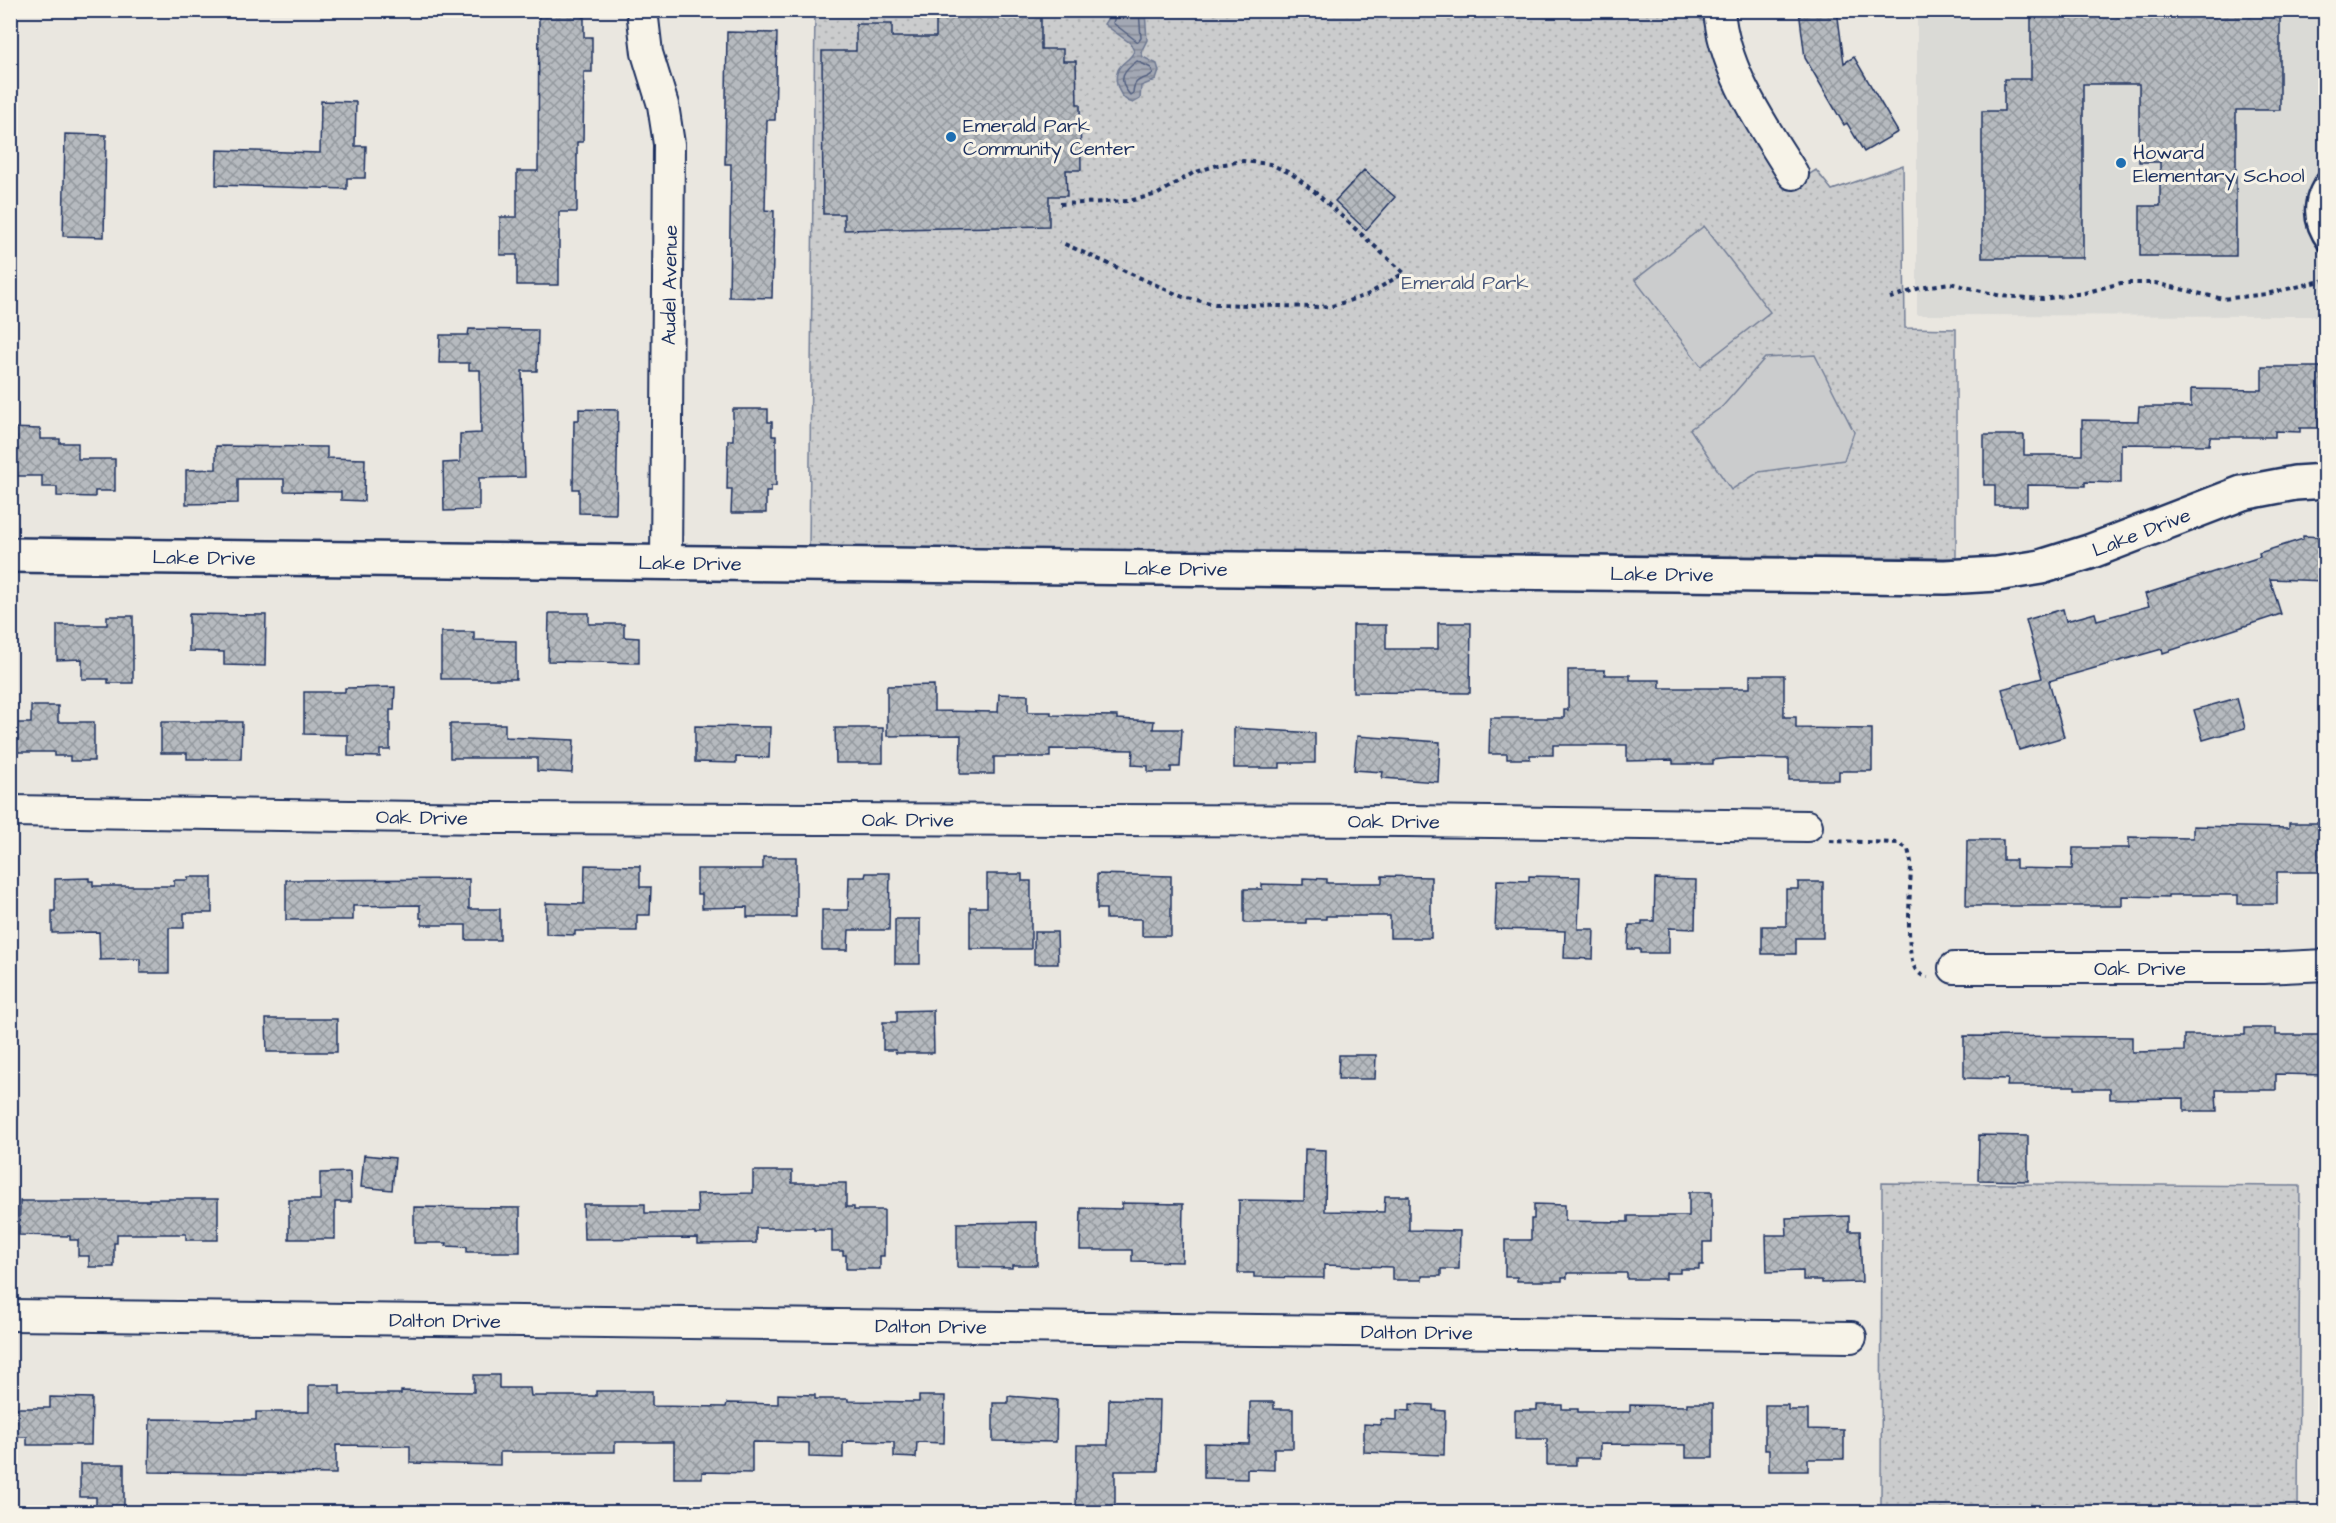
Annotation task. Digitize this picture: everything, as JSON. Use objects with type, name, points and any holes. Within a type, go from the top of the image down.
[{"type":"street","name":"Audel Avenue","points":[[642,10],[647,53],[663,105],[669,144],[666,563]]},
{"type":"street","points":[[1719,10],[1730,56],[1739,80],[1755,113],[1793,174]]},
{"type":"street","name":"Lake Drive","points":[[10,555],[1945,577],[1996,574],[2041,567],[2089,552],[2242,493],[2295,483],[2325,481]]},
{"type":"street","name":"Oak Drive","points":[[10,811],[489,818],[1807,826]]},
{"type":"street","name":"Oak Drive","points":[[1944,973],[2325,965]]},
{"type":"street","name":"Dalton Drive","points":[[10,1315],[1851,1337]]},
{"type":"lane","points":[[2325,178],[2318,187],[2313,202],[2313,218],[2318,233],[2325,243]]},
{"type":"path","points":[[1060,204],[1115,203],[1146,198],[1204,169],[1243,161],[1270,164],[1292,174],[1316,193],[1404,273],[1367,295],[1332,306],[1215,304],[1183,297],[1060,242]]},
{"type":"path","points":[[1890,298],[1920,288],[1950,283],[2001,296],[2043,299],[2084,293],[2121,283],[2155,283],[2223,299],[2266,294],[2325,280]]},
{"type":"path","points":[[1807,826],[1815,829],[1824,839],[1830,841],[1898,843],[1908,849],[1911,862],[1911,955],[1917,971],[1922,976],[1944,973]]},
{"type":"shaded area","name":"Howard Elementary School","points":[[1917,11],[2325,11],[2325,316],[1917,315]]},
{"type":"green space","name":"Emerald Park","points":[[815,11],[1691,11],[1710,29],[1735,101],[1785,190],[1816,170],[1832,190],[1903,165],[1905,328],[1956,329],[1956,558],[809,548]]},
{"type":"green space","points":[[1704,226],[1770,312],[1701,366],[1635,280]]},
{"type":"green space","points":[[1815,355],[1854,432],[1844,460],[1759,472],[1731,490],[1690,429],[1722,407],[1765,358]]},
{"type":"green space","points":[[1882,1183],[2300,1186],[2298,1511],[1881,1510]]},
{"type":"water","points":[[1113,10],[1145,11],[1147,40],[1141,52],[1143,57],[1157,64],[1159,71],[1156,80],[1141,86],[1140,99],[1133,103],[1121,94],[1116,80],[1118,70],[1134,51],[1130,43],[1104,24]]},
{"type":"building","points":[[539,10],[584,10],[584,37],[592,37],[592,72],[584,72],[583,142],[577,142],[577,212],[559,212],[559,285],[517,285],[517,255],[500,255],[500,217],[517,217],[517,171],[538,171]]},
{"type":"building","name":"Emerald Park Community Center","points":[[936,10],[1041,10],[1041,49],[1063,49],[1063,61],[1076,61],[1077,104],[1080,104],[1081,170],[1066,170],[1067,196],[1049,196],[1049,226],[844,230],[844,214],[823,214],[822,51],[856,51],[856,24],[892,24],[892,37],[936,37]]},
{"type":"building","points":[[1799,10],[1837,10],[1844,63],[1854,57],[1898,132],[1864,152],[1847,123],[1844,125],[1805,58]]},
{"type":"building","points":[[2031,10],[2280,10],[2280,110],[2236,110],[2236,256],[2140,256],[2140,206],[2160,206],[2160,162],[2139,162],[2139,84],[2083,84],[2083,258],[1982,258],[1982,111],[2004,111],[2004,79],[2031,79]]},
{"type":"building","points":[[727,32],[777,33],[775,120],[767,120],[765,210],[774,211],[772,298],[729,297],[731,164],[725,164]]},
{"type":"building","points":[[321,101],[356,102],[355,146],[366,146],[365,178],[347,178],[347,189],[216,185],[217,150],[320,153]]},
{"type":"building","points":[[65,134],[106,135],[104,237],[63,236]]},
{"type":"building","points":[[1364,170],[1395,197],[1366,230],[1335,201]]},
{"type":"building","points":[[469,329],[538,330],[537,371],[522,371],[525,477],[479,478],[479,510],[444,511],[443,463],[460,462],[460,434],[481,433],[480,370],[469,370],[469,363],[439,363],[440,335],[468,335]]},
{"type":"building","points":[[2262,367],[2325,367],[2325,428],[2300,428],[2300,432],[2275,431],[2275,437],[2210,437],[2209,445],[2121,444],[2121,483],[2085,482],[2085,486],[2027,485],[2027,506],[1995,506],[1995,485],[1984,485],[1984,435],[2024,435],[2024,455],[2082,455],[2082,420],[2138,421],[2139,407],[2191,407],[2191,389],[2262,390]]},
{"type":"building","points":[[579,409],[618,410],[616,514],[579,513],[579,489],[573,489],[574,420],[579,420]]},
{"type":"building","points":[[733,409],[768,409],[768,422],[772,422],[772,436],[776,436],[776,486],[771,486],[771,492],[766,492],[766,513],[731,513],[732,489],[727,489],[728,440],[733,440]]},
{"type":"building","points":[[10,428],[40,429],[40,439],[60,439],[60,443],[78,443],[78,459],[115,459],[115,491],[95,491],[95,497],[57,496],[57,487],[42,487],[42,476],[10,476]]},
{"type":"building","points":[[216,446],[327,447],[327,458],[365,459],[364,501],[341,500],[341,492],[284,491],[284,479],[238,479],[238,503],[186,504],[186,470],[216,469]]},
{"type":"building","points":[[2303,536],[2325,537],[2325,581],[2270,579],[2281,614],[2163,653],[2162,649],[2049,681],[2064,737],[2019,750],[2002,689],[2042,678],[2026,620],[2063,609],[2066,621],[2095,613],[2097,620],[2149,606],[2145,594],[2260,557],[2259,553],[2303,539]]},
{"type":"building","points":[[549,613],[589,613],[589,624],[624,624],[624,637],[639,638],[639,663],[548,661]]},
{"type":"building","points":[[189,614],[266,615],[265,666],[224,665],[224,652],[189,651]]},
{"type":"building","points":[[107,616],[133,616],[133,683],[108,683],[108,679],[82,679],[82,659],[57,660],[57,625],[107,625]]},
{"type":"building","points":[[1438,623],[1471,623],[1470,693],[1353,692],[1353,625],[1386,625],[1386,649],[1438,649]]},
{"type":"building","points":[[441,632],[474,632],[474,640],[516,641],[516,679],[441,679]]},
{"type":"building","points":[[1568,670],[1605,670],[1605,675],[1630,675],[1630,680],[1660,680],[1660,688],[1750,688],[1750,675],[1784,675],[1784,717],[1796,717],[1796,728],[1872,729],[1872,771],[1839,771],[1839,780],[1789,780],[1789,759],[1733,758],[1713,760],[1713,764],[1673,764],[1673,760],[1627,761],[1627,745],[1553,745],[1553,755],[1530,755],[1530,759],[1507,759],[1507,754],[1489,754],[1490,718],[1564,718],[1564,710],[1568,710]]},
{"type":"building","points":[[934,685],[934,711],[998,712],[999,694],[1028,695],[1028,712],[1051,712],[1051,715],[1117,716],[1117,719],[1154,721],[1153,729],[1182,729],[1180,767],[1171,767],[1171,772],[1148,772],[1148,766],[1132,765],[1133,750],[1050,749],[1050,757],[994,757],[994,774],[960,774],[961,735],[887,736],[887,686]]},
{"type":"building","points":[[395,687],[394,710],[390,710],[390,750],[380,750],[380,757],[348,756],[348,735],[304,734],[304,692],[345,692],[345,688]]},
{"type":"building","points":[[2237,698],[2245,728],[2203,740],[2194,710]]},
{"type":"building","points":[[31,706],[58,706],[58,722],[94,722],[94,761],[70,761],[70,756],[54,756],[54,752],[12,752],[10,723],[31,723]]},
{"type":"building","points":[[161,722],[242,722],[241,759],[187,759],[187,753],[161,753]]},
{"type":"building","points":[[450,724],[505,724],[505,737],[574,740],[572,773],[537,771],[537,758],[450,758]]},
{"type":"building","points":[[695,726],[770,727],[769,758],[736,757],[736,763],[695,762]]},
{"type":"building","points":[[835,728],[883,728],[883,763],[836,763]]},
{"type":"building","points":[[1234,728],[1315,733],[1315,763],[1280,763],[1280,768],[1234,768]]},
{"type":"building","points":[[1357,736],[1440,742],[1438,782],[1382,778],[1383,772],[1354,770]]},
{"type":"building","points":[[2289,823],[2325,823],[2325,872],[2277,872],[2277,904],[2238,904],[2238,895],[2168,895],[2168,897],[2122,896],[2122,906],[1966,906],[1967,840],[2003,840],[2003,860],[2016,860],[2016,868],[2072,869],[2073,848],[2129,848],[2129,837],[2193,838],[2193,826],[2289,828]]},
{"type":"building","points":[[763,857],[796,857],[796,917],[747,917],[747,907],[702,908],[702,894],[697,894],[697,869],[763,869]]},
{"type":"building","points":[[585,865],[640,866],[640,887],[651,887],[650,915],[637,915],[637,931],[575,931],[575,935],[546,934],[546,903],[584,904]]},
{"type":"building","points":[[866,873],[890,873],[889,930],[849,930],[848,950],[822,950],[822,910],[848,910],[849,877],[865,877]]},
{"type":"building","points":[[987,874],[1022,874],[1022,881],[1031,881],[1031,949],[970,949],[970,907],[987,907]]},
{"type":"building","points":[[1097,874],[1171,876],[1171,936],[1142,936],[1142,919],[1106,919],[1106,909],[1097,909]]},
{"type":"building","points":[[1382,876],[1431,877],[1431,938],[1390,938],[1390,916],[1326,916],[1326,919],[1306,919],[1306,923],[1244,923],[1244,889],[1262,889],[1262,884],[1303,885],[1303,878],[1327,879],[1327,883],[1382,883]]},
{"type":"building","points":[[1529,876],[1580,877],[1578,929],[1594,929],[1593,959],[1564,958],[1565,931],[1495,929],[1497,880],[1529,881]]},
{"type":"building","points":[[188,877],[212,877],[212,913],[184,913],[184,928],[169,928],[169,973],[140,973],[140,959],[100,960],[99,932],[52,933],[55,879],[89,878],[89,881],[93,881],[93,886],[174,886],[174,880],[188,880]]},
{"type":"building","points":[[469,879],[469,909],[500,909],[500,940],[466,940],[466,925],[422,925],[420,905],[353,906],[353,920],[286,920],[286,880]]},
{"type":"building","points":[[1655,879],[1696,880],[1695,929],[1669,928],[1669,953],[1640,953],[1640,949],[1628,949],[1629,925],[1642,925],[1642,921],[1654,921]]},
{"type":"building","points":[[1798,882],[1823,882],[1823,938],[1796,938],[1796,954],[1762,954],[1762,926],[1786,926],[1786,889],[1798,889]]},
{"type":"building","points":[[895,919],[920,919],[920,964],[895,964]]},
{"type":"building","points":[[1034,932],[1057,932],[1058,964],[1034,964]]},
{"type":"building","points":[[933,1010],[934,1053],[896,1053],[895,1050],[883,1050],[883,1022],[897,1022],[897,1011]]},
{"type":"building","points":[[266,1019],[337,1019],[337,1052],[267,1052]]},
{"type":"building","points":[[2245,1028],[2276,1028],[2276,1035],[2325,1035],[2325,1075],[2276,1074],[2276,1090],[2216,1090],[2217,1111],[2184,1111],[2184,1098],[2110,1099],[2110,1089],[2075,1089],[2075,1086],[2007,1086],[2008,1079],[1964,1078],[1964,1036],[2132,1037],[2132,1052],[2184,1051],[2184,1035],[2245,1035]]},
{"type":"building","points":[[1339,1055],[1376,1055],[1375,1079],[1338,1079]]},
{"type":"building","points":[[1979,1135],[2028,1136],[2028,1181],[1978,1180]]},
{"type":"building","points":[[1305,1149],[1326,1150],[1325,1211],[1384,1212],[1385,1196],[1409,1196],[1409,1230],[1460,1231],[1459,1269],[1441,1269],[1441,1276],[1422,1276],[1422,1280],[1392,1280],[1392,1267],[1324,1265],[1324,1278],[1254,1277],[1254,1273],[1238,1273],[1239,1200],[1304,1201]]},
{"type":"building","points":[[364,1155],[395,1158],[392,1190],[361,1187]]},
{"type":"building","points":[[753,1171],[792,1171],[792,1183],[846,1183],[846,1207],[854,1207],[854,1210],[884,1210],[884,1256],[880,1256],[880,1269],[846,1269],[846,1255],[843,1255],[843,1251],[832,1251],[832,1230],[814,1230],[814,1228],[756,1228],[756,1243],[698,1244],[698,1238],[584,1239],[583,1204],[645,1204],[645,1213],[698,1213],[697,1194],[753,1193]]},
{"type":"building","points":[[350,1172],[351,1202],[335,1202],[335,1239],[289,1239],[289,1200],[320,1200],[320,1173]]},
{"type":"building","points":[[1689,1192],[1712,1192],[1712,1242],[1703,1242],[1703,1265],[1699,1265],[1699,1269],[1680,1269],[1680,1273],[1666,1273],[1666,1279],[1627,1279],[1627,1273],[1567,1273],[1567,1278],[1562,1278],[1562,1281],[1517,1281],[1517,1277],[1505,1277],[1505,1240],[1531,1240],[1534,1204],[1565,1205],[1565,1221],[1628,1222],[1628,1216],[1689,1216]]},
{"type":"building","points":[[149,1199],[218,1199],[218,1240],[186,1240],[186,1234],[117,1234],[117,1243],[114,1243],[114,1267],[89,1267],[89,1256],[78,1256],[78,1240],[70,1240],[70,1236],[19,1235],[20,1201],[149,1201]]},
{"type":"building","points":[[1122,1203],[1183,1204],[1182,1262],[1132,1261],[1132,1250],[1080,1250],[1081,1208],[1122,1209]]},
{"type":"building","points":[[414,1207],[520,1208],[520,1252],[467,1252],[467,1247],[446,1246],[447,1243],[414,1243]]},
{"type":"building","points":[[1849,1216],[1849,1231],[1860,1231],[1862,1282],[1822,1283],[1822,1280],[1803,1280],[1803,1271],[1767,1272],[1766,1235],[1787,1235],[1786,1218]]},
{"type":"building","points":[[1037,1222],[1037,1265],[1012,1265],[1012,1268],[957,1267],[957,1223]]},
{"type":"building","points":[[474,1375],[499,1375],[499,1388],[530,1388],[531,1396],[596,1396],[596,1391],[652,1391],[652,1406],[726,1407],[727,1403],[778,1404],[778,1394],[815,1395],[815,1399],[848,1399],[848,1401],[919,1402],[919,1396],[945,1396],[944,1443],[917,1442],[916,1458],[894,1457],[894,1442],[847,1441],[843,1443],[843,1458],[809,1457],[809,1443],[752,1442],[752,1473],[702,1472],[702,1478],[674,1478],[674,1442],[615,1442],[615,1452],[500,1452],[500,1465],[410,1463],[410,1446],[336,1445],[336,1474],[149,1472],[150,1419],[256,1420],[256,1412],[309,1412],[309,1385],[340,1385],[340,1394],[401,1394],[401,1391],[474,1392]]},
{"type":"building","points":[[1008,1396],[1057,1400],[1056,1442],[993,1441],[993,1403],[1008,1403]]},
{"type":"building","points":[[50,1397],[92,1398],[91,1445],[27,1445],[27,1437],[15,1437],[15,1408],[50,1408]]},
{"type":"building","points":[[1109,1399],[1160,1400],[1158,1471],[1115,1471],[1115,1512],[1076,1512],[1077,1445],[1108,1445]]},
{"type":"building","points":[[1250,1402],[1274,1402],[1274,1409],[1293,1409],[1293,1448],[1274,1448],[1274,1470],[1247,1469],[1247,1479],[1204,1478],[1204,1443],[1249,1444]]},
{"type":"building","points":[[1687,1403],[1713,1403],[1713,1458],[1686,1458],[1686,1445],[1600,1444],[1600,1458],[1576,1458],[1576,1465],[1547,1465],[1547,1439],[1515,1439],[1515,1410],[1537,1410],[1537,1405],[1562,1405],[1562,1409],[1578,1409],[1578,1412],[1630,1412],[1630,1405],[1687,1406]]},
{"type":"building","points":[[1410,1404],[1433,1405],[1433,1410],[1445,1411],[1444,1455],[1364,1452],[1364,1424],[1381,1425],[1381,1419],[1397,1420],[1397,1410],[1410,1411]]},
{"type":"building","points":[[1765,1405],[1788,1405],[1788,1410],[1808,1410],[1808,1429],[1844,1430],[1844,1459],[1808,1459],[1808,1471],[1769,1471],[1769,1450],[1765,1450]]},
{"type":"building","points":[[80,1464],[124,1464],[124,1512],[96,1512],[96,1497],[80,1497]]},
{"type":"place","name":"Emerald Park Community Center","points":[[951,137]]},
{"type":"place","name":"Howard Elementary School","points":[[2121,163]]}]
